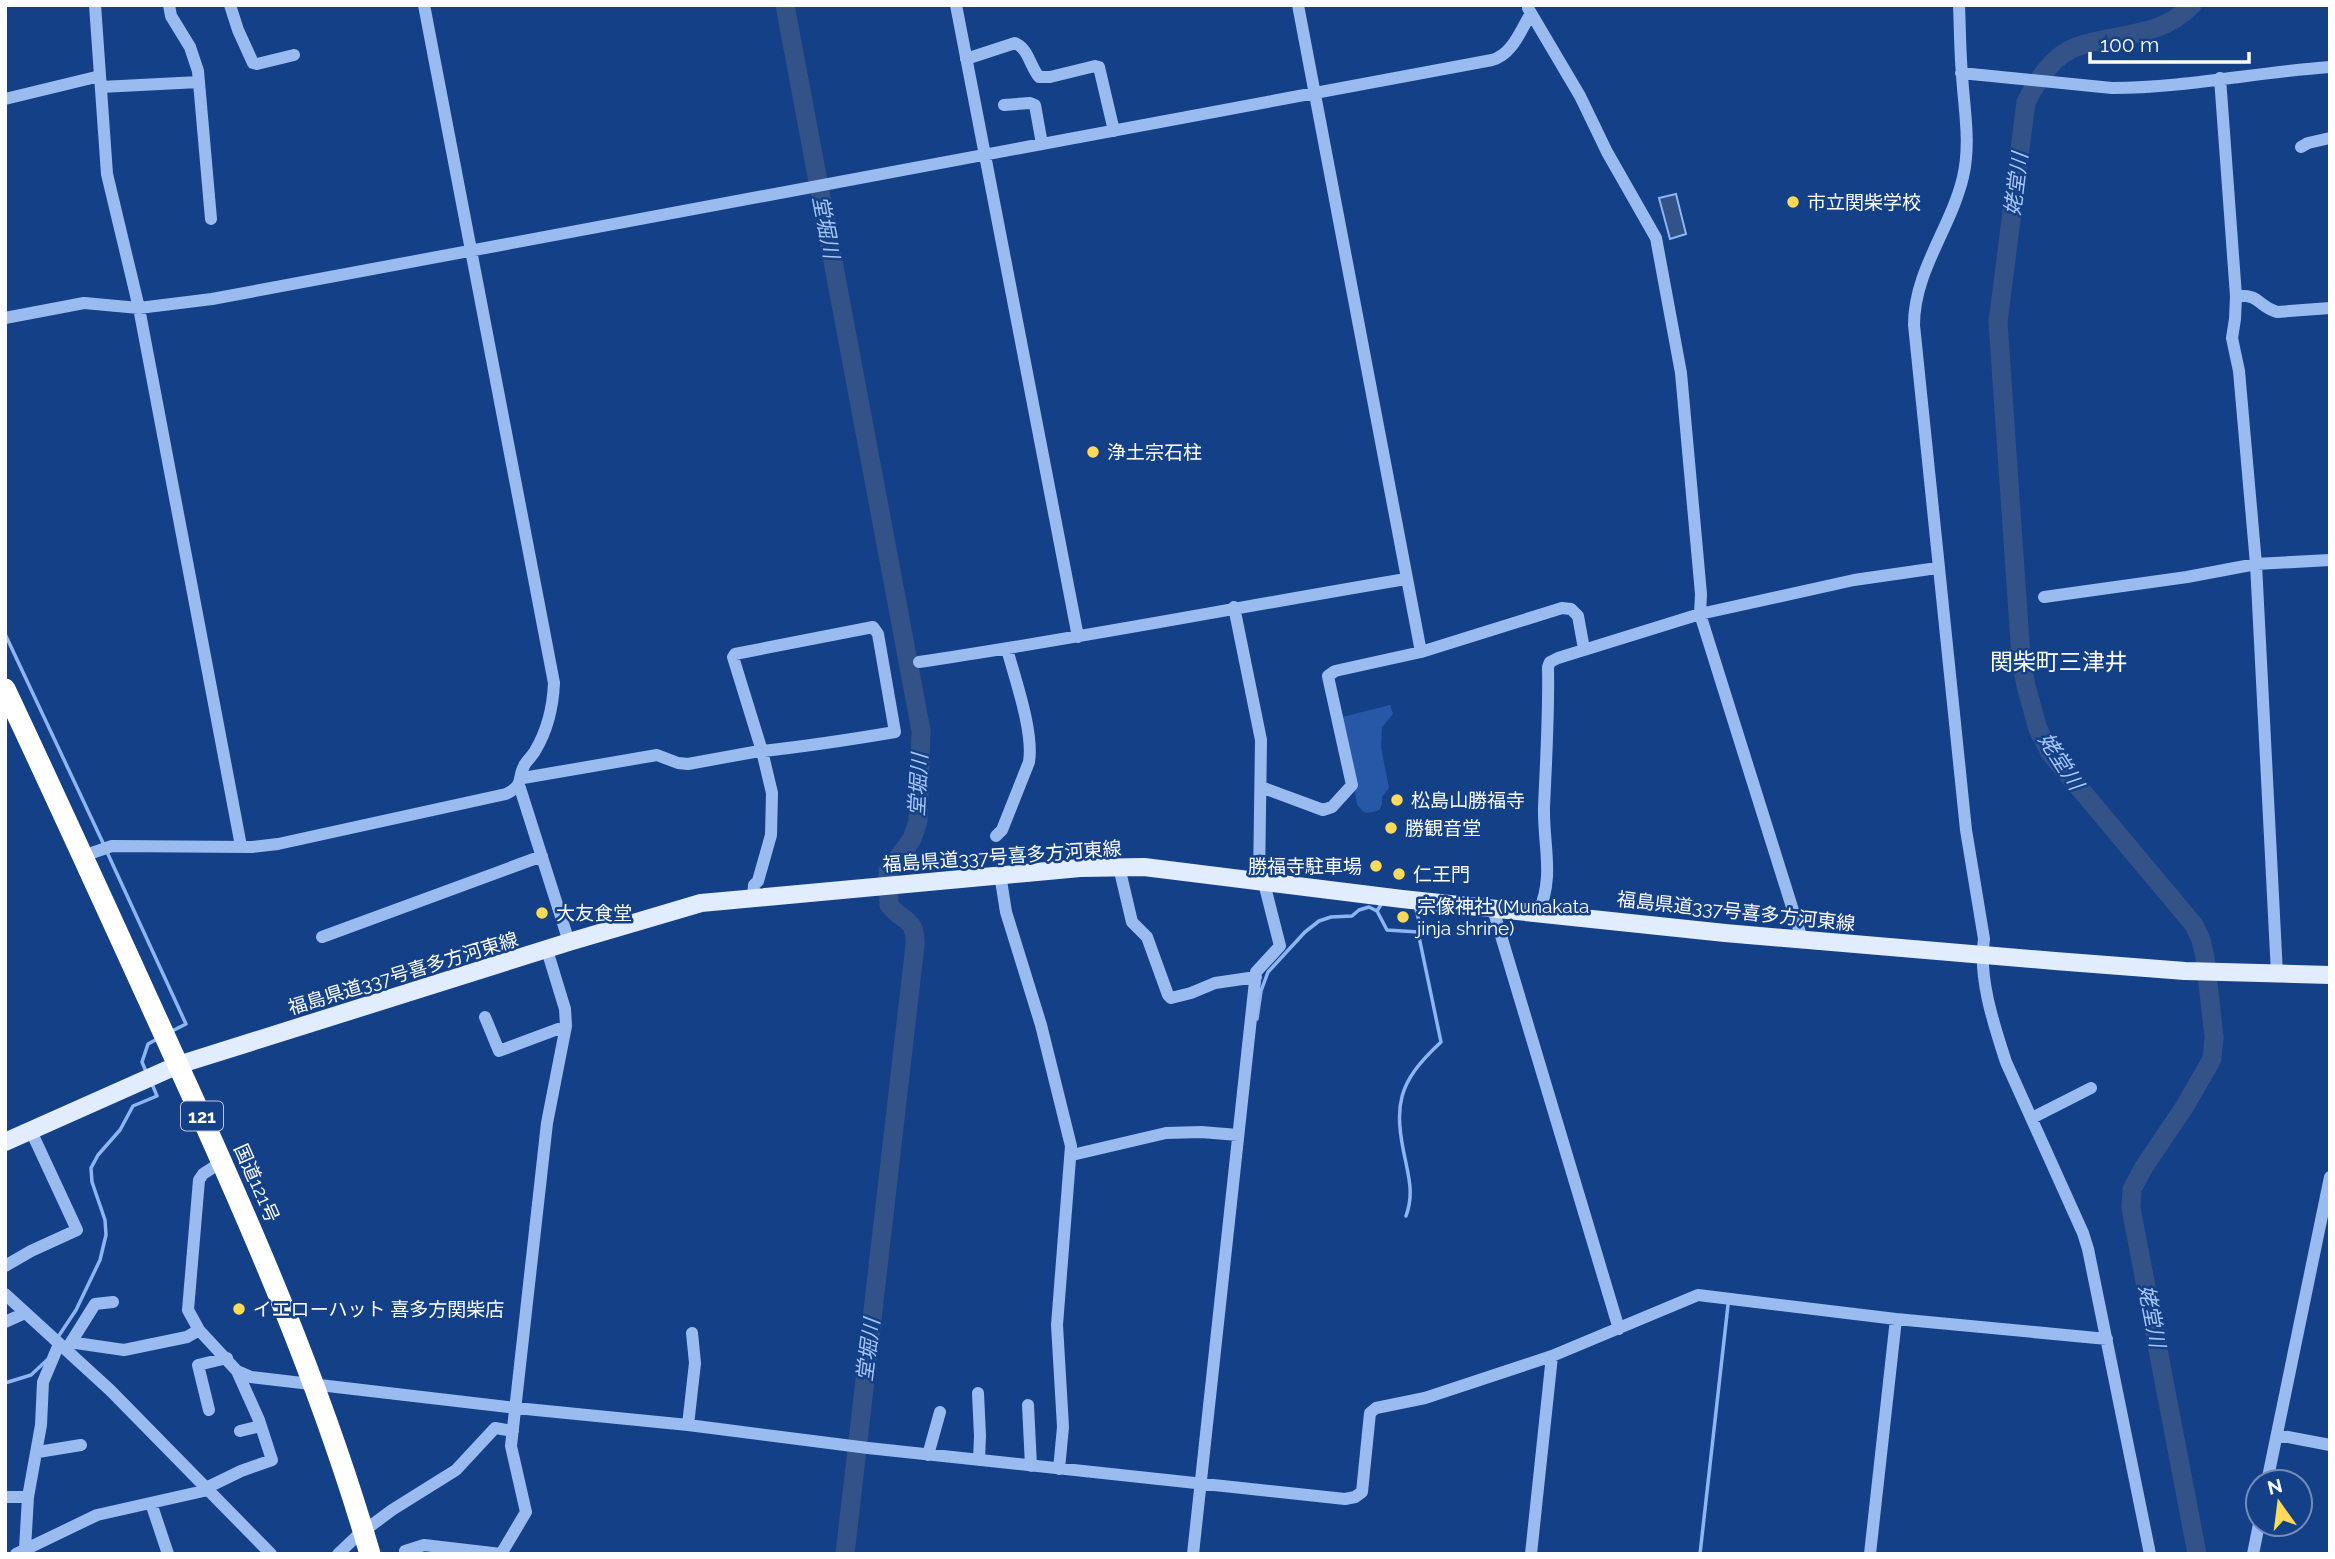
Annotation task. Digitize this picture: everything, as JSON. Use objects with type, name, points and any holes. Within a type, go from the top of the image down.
[{"type":"highway","name":"国道121号","points":[[5,689],[260,1245],[315,1384],[370,1554]]},
{"type":"main road","name":"福島県道337号喜多方河東線","points":[[5,1142],[178,1065],[701,903],[1000,874],[1144,867],[1493,909],[1802,939],[2185,971],[2330,975]]},
{"type":"street","points":[[95,5],[107,174],[139,308],[241,846]]},
{"type":"street","points":[[169,5],[171,16],[194,55],[199,82],[211,219]]},
{"type":"street","points":[[230,5],[253,63],[293,55]]},
{"type":"street","points":[[424,5],[554,682],[548,721],[535,752],[523,767],[520,788],[569,942]]},
{"type":"street","points":[[956,5],[1078,637]]},
{"type":"street","points":[[1298,5],[1421,652]]},
{"type":"street","points":[[1959,5],[1967,128],[1964,170],[1954,203],[1919,286],[1914,309],[1937,568],[1966,830],[1984,939],[1982,954],[1999,1040],[2006,1062],[2083,1233],[2097,1286],[2150,1554]]},
{"type":"street","points":[[5,318],[84,303],[139,308],[212,299],[1499,58],[1509,50],[1529,9]]},
{"type":"street","points":[[1529,9],[1574,85],[1613,164],[1656,238],[1681,373],[1700,614],[1802,939]]},
{"type":"street","points":[[967,59],[1015,43],[1024,48],[1039,77],[1098,67],[1114,131]]},
{"type":"street","points":[[1962,73],[2112,88],[2137,88],[2330,67]]},
{"type":"street","points":[[2220,79],[2235,296],[2232,338],[2239,370],[2256,564],[2277,974]]},
{"type":"street","points":[[5,99],[100,82],[199,82]]},
{"type":"street","points":[[1004,105],[1035,105],[1042,144]]},
{"type":"street","points":[[2301,147],[2330,138]]},
{"type":"street","points":[[2235,296],[2254,297],[2277,312],[2330,309]]},
{"type":"street","points":[[2044,597],[2187,577],[2256,564],[2330,560]]},
{"type":"street","points":[[1538,913],[1547,886],[1548,843],[1544,811],[1550,662],[1558,657],[1700,614],[1854,580],[1937,568]]},
{"type":"street","points":[[919,663],[1406,579]]},
{"type":"street","points":[[1193,1554],[1256,972],[1280,946],[1261,883],[1261,740],[1234,607]]},
{"type":"street","points":[[1261,787],[1323,810],[1332,807],[1352,785],[1328,676],[1335,671],[1421,652],[1562,608],[1571,609],[1578,616],[1584,649]]},
{"type":"street","points":[[83,856],[112,846],[260,847],[506,794],[520,783],[657,755],[688,764],[762,751],[820,745],[895,732],[876,629],[870,627],[734,654],[733,657],[762,751],[772,793],[769,843],[758,881],[754,886],[753,898]]},
{"type":"street","points":[[996,836],[1002,830],[1030,762],[1031,752],[1029,734],[1007,649]]},
{"type":"street","points":[[321,937],[542,856]]},
{"type":"street","points":[[1119,867],[1132,922],[1147,937],[1171,998],[1222,982],[1256,977]]},
{"type":"street","points":[[1000,874],[1006,912],[1041,1025],[1072,1155],[1058,1308],[1063,1427],[1059,1469]]},
{"type":"street","points":[[1493,909],[1619,1329]]},
{"type":"street","points":[[405,1551],[424,1545],[501,1554],[526,1512],[511,1455],[547,1123],[566,1026],[565,1009],[547,950]]},
{"type":"street","points":[[485,1017],[499,1051],[566,1026]]},
{"type":"street","points":[[2032,1118],[2091,1088]]},
{"type":"street","points":[[5,1266],[77,1230],[32,1131]]},
{"type":"street","points":[[1072,1155],[1166,1133],[1238,1135]]},
{"type":"street","points":[[20,1551],[97,1515],[207,1489],[272,1460],[261,1426],[237,1371],[199,1330],[188,1310],[199,1180],[203,1174],[223,1161]]},
{"type":"street","points":[[2270,1468],[2330,1177]]},
{"type":"street","points":[[5,1294],[66,1346],[271,1554]]},
{"type":"street","points":[[237,1371],[251,1377],[516,1408],[1345,1499],[1362,1492],[1370,1413],[1376,1408],[1425,1398],[1552,1356],[1699,1296],[2107,1339]]},
{"type":"street","points":[[20,1551],[38,1452],[43,1382],[95,1304],[113,1302]]},
{"type":"street","points":[[5,1322],[25,1312]]},
{"type":"street","points":[[1870,1554],[1896,1318]]},
{"type":"street","points":[[66,1346],[124,1350],[187,1337],[199,1330]]},
{"type":"street","points":[[688,1425],[695,1363],[692,1333]]},
{"type":"street","points":[[1531,1554],[1552,1356]]},
{"type":"street","points":[[209,1410],[198,1365],[227,1358]]},
{"type":"street","points":[[978,1394],[979,1460]]},
{"type":"street","points":[[1028,1405],[1031,1466]]},
{"type":"street","points":[[928,1455],[940,1412]]},
{"type":"street","points":[[240,1432],[261,1426]]},
{"type":"street","points":[[338,1554],[392,1510],[456,1470],[495,1429],[513,1431]]},
{"type":"street","points":[[2277,1435],[2330,1445]]},
{"type":"street","points":[[38,1452],[81,1445]]},
{"type":"street","points":[[5,1497],[28,1497]]},
{"type":"street","points":[[151,1503],[165,1553]]},
{"type":"shaded area","points":[[1676,194],[1686,234],[1670,239],[1659,198]]},
{"type":"shaded area","points":[[1390,705],[1393,714],[1382,727],[1381,747],[1389,788],[1382,797],[1379,810],[1366,813],[1357,804],[1342,717]]},
{"type":"waterway","name":"堂堀川","points":[[785,5],[921,731],[918,821],[912,839],[888,871],[889,905],[911,925],[915,945],[845,1554]]},
{"type":"waterway","name":"姥堂川","points":[[2192,5],[2166,24],[2092,42],[2068,51],[2053,62],[2035,86],[2026,102],[1998,322],[2021,657],[2038,729],[2051,754],[2194,925],[2205,957],[2214,1037],[2212,1059],[2132,1189],[2131,1208],[2197,1554]]},
{"type":"waterway","points":[[5,634],[104,845]]},
{"type":"waterway","points":[[107,852],[186,1024],[172,1031]]},
{"type":"waterway","points":[[1377,911],[1382,903]]},
{"type":"waterway","points":[[1257,1019],[1261,991],[1268,972],[1305,932],[1319,921],[1331,917],[1352,916],[1369,907],[1377,911],[1387,930],[1418,932],[1421,929],[1415,905]]},
{"type":"waterway","points":[[1406,1216],[1410,1190],[1400,1125],[1402,1096],[1415,1070],[1441,1042],[1418,932]]},
{"type":"waterway","points":[[147,1074],[142,1062],[148,1044],[159,1038]]},
{"type":"waterway","points":[[58,1337],[76,1310],[100,1260],[106,1235],[105,1220],[92,1182],[91,1168],[98,1155],[120,1130],[133,1106],[157,1096],[152,1084]]},
{"type":"waterway","points":[[1700,1554],[1728,1305]]},
{"type":"waterway","points":[[5,1383],[31,1375],[47,1360]]},
{"type":"place","name":"市立関柴学校","points":[[1793,202]]},
{"type":"place","name":"浄土宗石柱","points":[[1093,452]]},
{"type":"place","name":"松島山勝福寺","points":[[1397,800]]},
{"type":"place","name":"勝観音堂","points":[[1391,828]]},
{"type":"place","name":"勝福寺駐車場","points":[[1376,866]]},
{"type":"place","name":"仁王門","points":[[1399,874]]},
{"type":"place","name":"大友食堂","points":[[542,913]]},
{"type":"place","name":"宗像神社 (Munakata jinja shrine)","points":[[1403,917]]},
{"type":"place","name":"イエローハット 喜多方関柴店","points":[[239,1309]]},
{"type":"district","name":"関柴町三津井","points":[[2059,661]]}]
